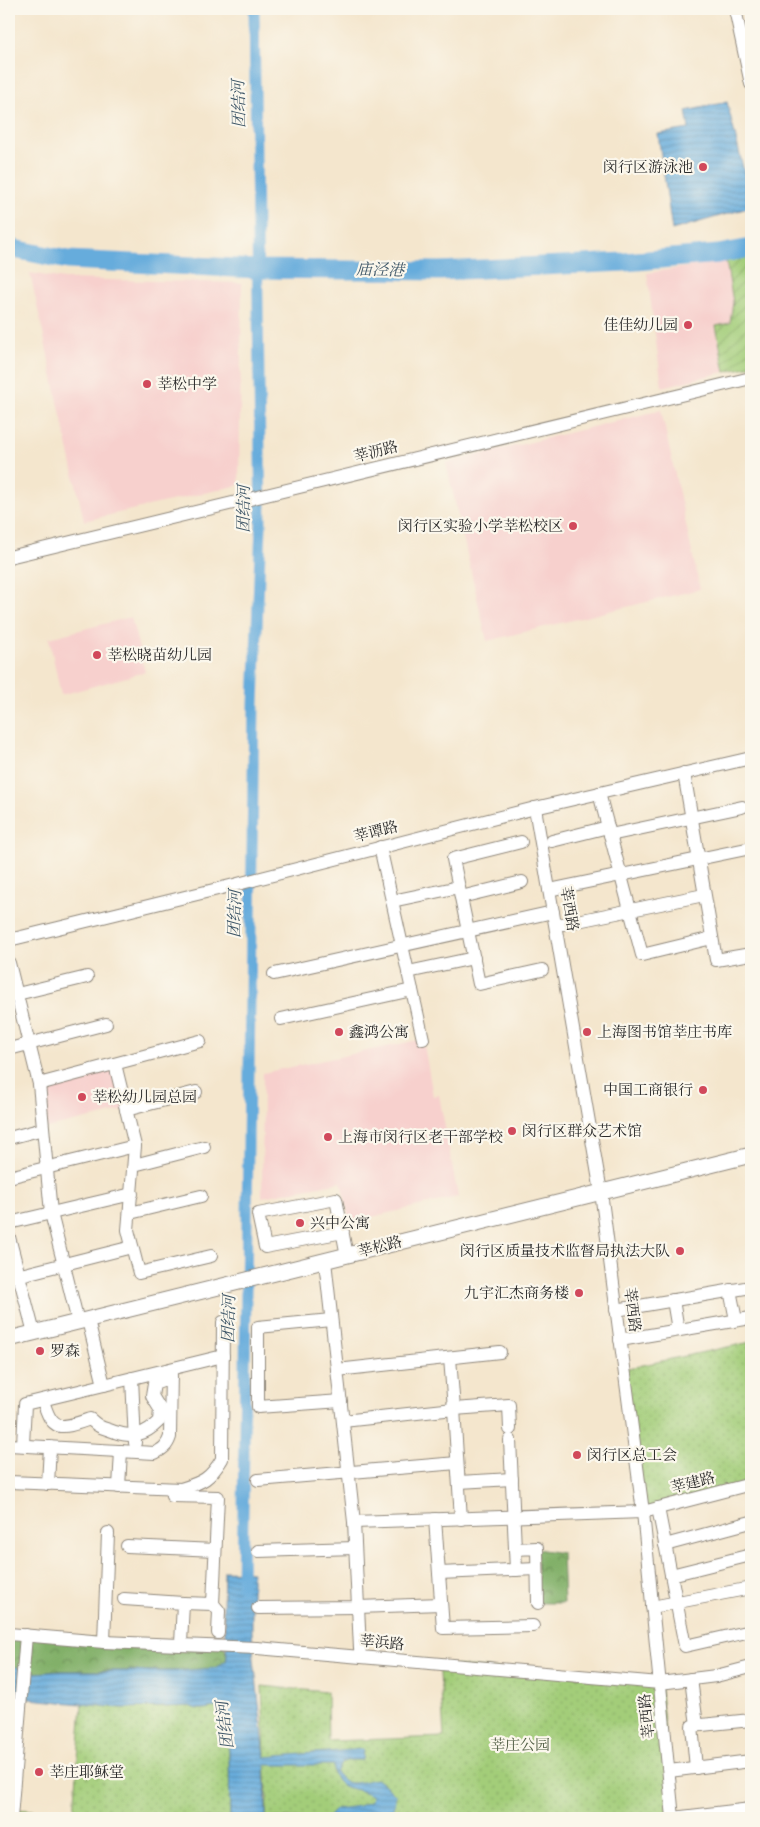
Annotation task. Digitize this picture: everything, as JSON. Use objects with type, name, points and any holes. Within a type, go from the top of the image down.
[{"type":"main road","name":"莘松路","points":[[9,1339],[751,1155]]},
{"type":"street","points":[[734,9],[751,84]]},
{"type":"street","name":"莘沥路","points":[[9,557],[751,378]]},
{"type":"street","name":"莘谭路","points":[[9,940],[535,808],[751,758]]},
{"type":"street","points":[[684,773],[716,960],[751,954]]},
{"type":"street","points":[[599,793],[642,955],[712,938]]},
{"type":"street","points":[[552,841],[691,818],[742,807]]},
{"type":"street","name":"莘西路","points":[[535,808],[600,1192],[643,1512],[673,1818]]},
{"type":"street","points":[[521,842],[453,859],[479,984],[542,970]]},
{"type":"street","points":[[380,847],[423,1039]]},
{"type":"street","points":[[549,890],[751,848]]},
{"type":"street","points":[[392,901],[522,882]]},
{"type":"street","points":[[563,924],[704,896]]},
{"type":"street","points":[[274,974],[553,912]]},
{"type":"street","points":[[408,972],[474,958]]},
{"type":"street","points":[[9,963],[13,995],[29,1044],[39,1084],[51,1213],[64,1264],[104,1385]]},
{"type":"street","points":[[13,995],[87,976]]},
{"type":"street","points":[[281,1019],[412,990]]},
{"type":"street","points":[[9,1049],[106,1024]]},
{"type":"street","points":[[39,1084],[200,1041]]},
{"type":"street","points":[[115,1064],[135,1146],[128,1230],[138,1274],[211,1256]]},
{"type":"street","points":[[126,1110],[196,1092]]},
{"type":"street","points":[[9,1138],[43,1129]]},
{"type":"street","points":[[9,1177],[135,1146]]},
{"type":"street","points":[[134,1165],[204,1147]]},
{"type":"street","points":[[9,1223],[132,1194]]},
{"type":"street","points":[[130,1213],[201,1196]]},
{"type":"street","points":[[342,1232],[265,1247],[258,1214],[336,1199],[347,1256]]},
{"type":"street","points":[[9,1237],[14,1277],[34,1333]]},
{"type":"street","points":[[14,1277],[132,1247]]},
{"type":"street","points":[[325,1261],[354,1522],[360,1649]]},
{"type":"street","points":[[616,1310],[751,1287]]},
{"type":"street","points":[[730,1290],[736,1320]]},
{"type":"street","points":[[673,1300],[678,1330]]},
{"type":"street","points":[[620,1340],[751,1318]]},
{"type":"street","points":[[331,1320],[258,1327],[258,1407],[341,1401]]},
{"type":"street","points":[[9,1482],[181,1489],[197,1484],[213,1473],[222,1459],[223,1322]]},
{"type":"street","points":[[337,1370],[500,1352]]},
{"type":"street","points":[[43,1400],[52,1422],[64,1427],[90,1419],[100,1428],[135,1436],[152,1428],[159,1421],[160,1409],[152,1396],[154,1384],[171,1374],[223,1356]]},
{"type":"street","points":[[450,1358],[461,1519]]},
{"type":"street","points":[[23,1445],[26,1404],[132,1378],[171,1374]]},
{"type":"street","points":[[9,1445],[155,1453],[162,1450],[170,1437],[171,1374]]},
{"type":"street","points":[[132,1378],[136,1452]]},
{"type":"street","points":[[343,1421],[509,1405],[516,1570]]},
{"type":"street","points":[[48,1484],[50,1447]]},
{"type":"street","points":[[119,1487],[121,1451]]},
{"type":"street","points":[[258,1480],[458,1463]]},
{"type":"street","points":[[459,1482],[512,1479]]},
{"type":"street","name":"莘建路","points":[[354,1522],[643,1512],[751,1484]]},
{"type":"street","points":[[132,1495],[218,1497],[213,1604],[219,1611],[218,1633]]},
{"type":"street","points":[[658,1508],[685,1646],[751,1631]]},
{"type":"street","points":[[434,1519],[443,1628],[533,1626]]},
{"type":"street","points":[[665,1545],[751,1522]]},
{"type":"street","points":[[104,1642],[108,1533]]},
{"type":"street","points":[[127,1546],[215,1550]]},
{"type":"street","points":[[258,1551],[355,1548]]},
{"type":"street","points":[[515,1549],[537,1548],[538,1603]]},
{"type":"street","points":[[671,1575],[751,1555]]},
{"type":"street","points":[[439,1572],[537,1569]]},
{"type":"street","points":[[652,1607],[751,1588]]},
{"type":"street","points":[[124,1599],[213,1604]]},
{"type":"street","points":[[181,1644],[183,1603]]},
{"type":"street","points":[[258,1608],[441,1604]]},
{"type":"street","name":"莘浜路","points":[[9,1634],[104,1642],[257,1648],[660,1683],[716,1676],[751,1667]]},
{"type":"street","points":[[11,1818],[26,1635]]},
{"type":"street","points":[[692,1679],[697,1725]]},
{"type":"street","points":[[696,1768],[692,1726],[751,1720]]},
{"type":"street","points":[[669,1771],[751,1761]]},
{"type":"street","points":[[673,1818],[751,1809]]},
{"type":"shaded area","name":"佳佳幼儿园","points":[[726,261],[733,302],[730,323],[716,327],[725,372],[662,387],[647,273]]},
{"type":"shaded area","name":"莘松中学","points":[[30,273],[64,279],[242,283],[239,485],[84,521]]},
{"type":"shaded area","name":"闵行区实验小学莘松校区","points":[[661,410],[700,589],[487,641],[446,463]]},
{"type":"shaded area","name":"莘松晓苗幼儿园","points":[[131,617],[145,672],[61,695],[49,638]]},
{"type":"shaded area","name":"上海市闵行区老干部学校","points":[[423,1039],[433,1096],[439,1095],[458,1197],[350,1222],[341,1182],[262,1197],[263,1073]]},
{"type":"shaded area","name":"莘松幼儿园总园","points":[[115,1064],[126,1110],[43,1129],[39,1084]]},
{"type":"green space","points":[[751,257],[751,366],[725,372],[716,326],[730,323],[733,302],[726,261]]},
{"type":"green space","points":[[751,1342],[751,1484],[643,1512],[624,1369]]},
{"type":"green space","points":[[537,1549],[562,1553],[564,1603],[538,1603]]},
{"type":"green space","points":[[9,1634],[224,1646],[227,1656],[226,1661],[215,1668],[174,1671],[62,1671],[36,1673],[9,1665]]},
{"type":"green space","name":"莘庄公园","points":[[438,1664],[660,1683],[673,1818],[266,1818],[267,1798],[262,1686],[327,1692],[328,1741],[444,1737]]},
{"type":"green space","points":[[82,1704],[123,1708],[190,1706],[198,1709],[220,1708],[225,1714],[229,1751],[230,1818],[17,1818],[17,1809],[74,1814]]},
{"type":"water","name":"闵行区游泳池","points":[[727,102],[751,200],[751,207],[672,230],[658,134],[689,129],[686,111]]},
{"type":"water","points":[[224,1571],[252,1572],[252,1632],[265,1757],[363,1749],[362,1760],[342,1762],[336,1772],[344,1781],[358,1783],[376,1779],[389,1788],[396,1795],[393,1809],[387,1818],[327,1818],[336,1809],[359,1806],[371,1801],[372,1796],[341,1784],[336,1780],[333,1765],[265,1765],[266,1818],[230,1818],[229,1751],[225,1714],[217,1707],[202,1709],[190,1706],[123,1708],[9,1697],[9,1665],[36,1673],[62,1671],[174,1671],[215,1668],[226,1661],[227,1656],[223,1609]]},
{"type":"waterway","name":"团结河","points":[[242,1587],[254,704],[261,526],[254,9]]},
{"type":"waterway","name":"庙泾港","points":[[9,248],[68,260],[257,269],[439,271],[625,262],[718,254],[751,248]]},
{"type":"place","name":"闵行区游泳池","points":[[703,167]]},
{"type":"place","name":"佳佳幼儿园","points":[[688,325]]},
{"type":"place","name":"莘松中学","points":[[147,384]]},
{"type":"place","name":"闵行区实验小学莘松校区","points":[[573,526]]},
{"type":"place","name":"莘松晓苗幼儿园","points":[[97,655]]},
{"type":"place","name":"鑫鸿公寓","points":[[339,1032]]},
{"type":"place","name":"上海图书馆莘庄书库","points":[[587,1032]]},
{"type":"place","name":"中国工商银行","points":[[703,1090]]},
{"type":"place","name":"莘松幼儿园总园","points":[[82,1097]]},
{"type":"place","name":"闵行区群众艺术馆","points":[[512,1131]]},
{"type":"place","name":"上海市闵行区老干部学校","points":[[328,1137]]},
{"type":"place","name":"兴中公寓","points":[[300,1223]]},
{"type":"place","name":"闵行区质量技术监督局执法大队","points":[[680,1251]]},
{"type":"place","name":"九宇汇杰商务楼","points":[[579,1293]]},
{"type":"place","name":"罗森","points":[[40,1351]]},
{"type":"place","name":"闵行区总工会","points":[[577,1455]]},
{"type":"place","name":"莘庄耶稣堂","points":[[39,1772]]}]
